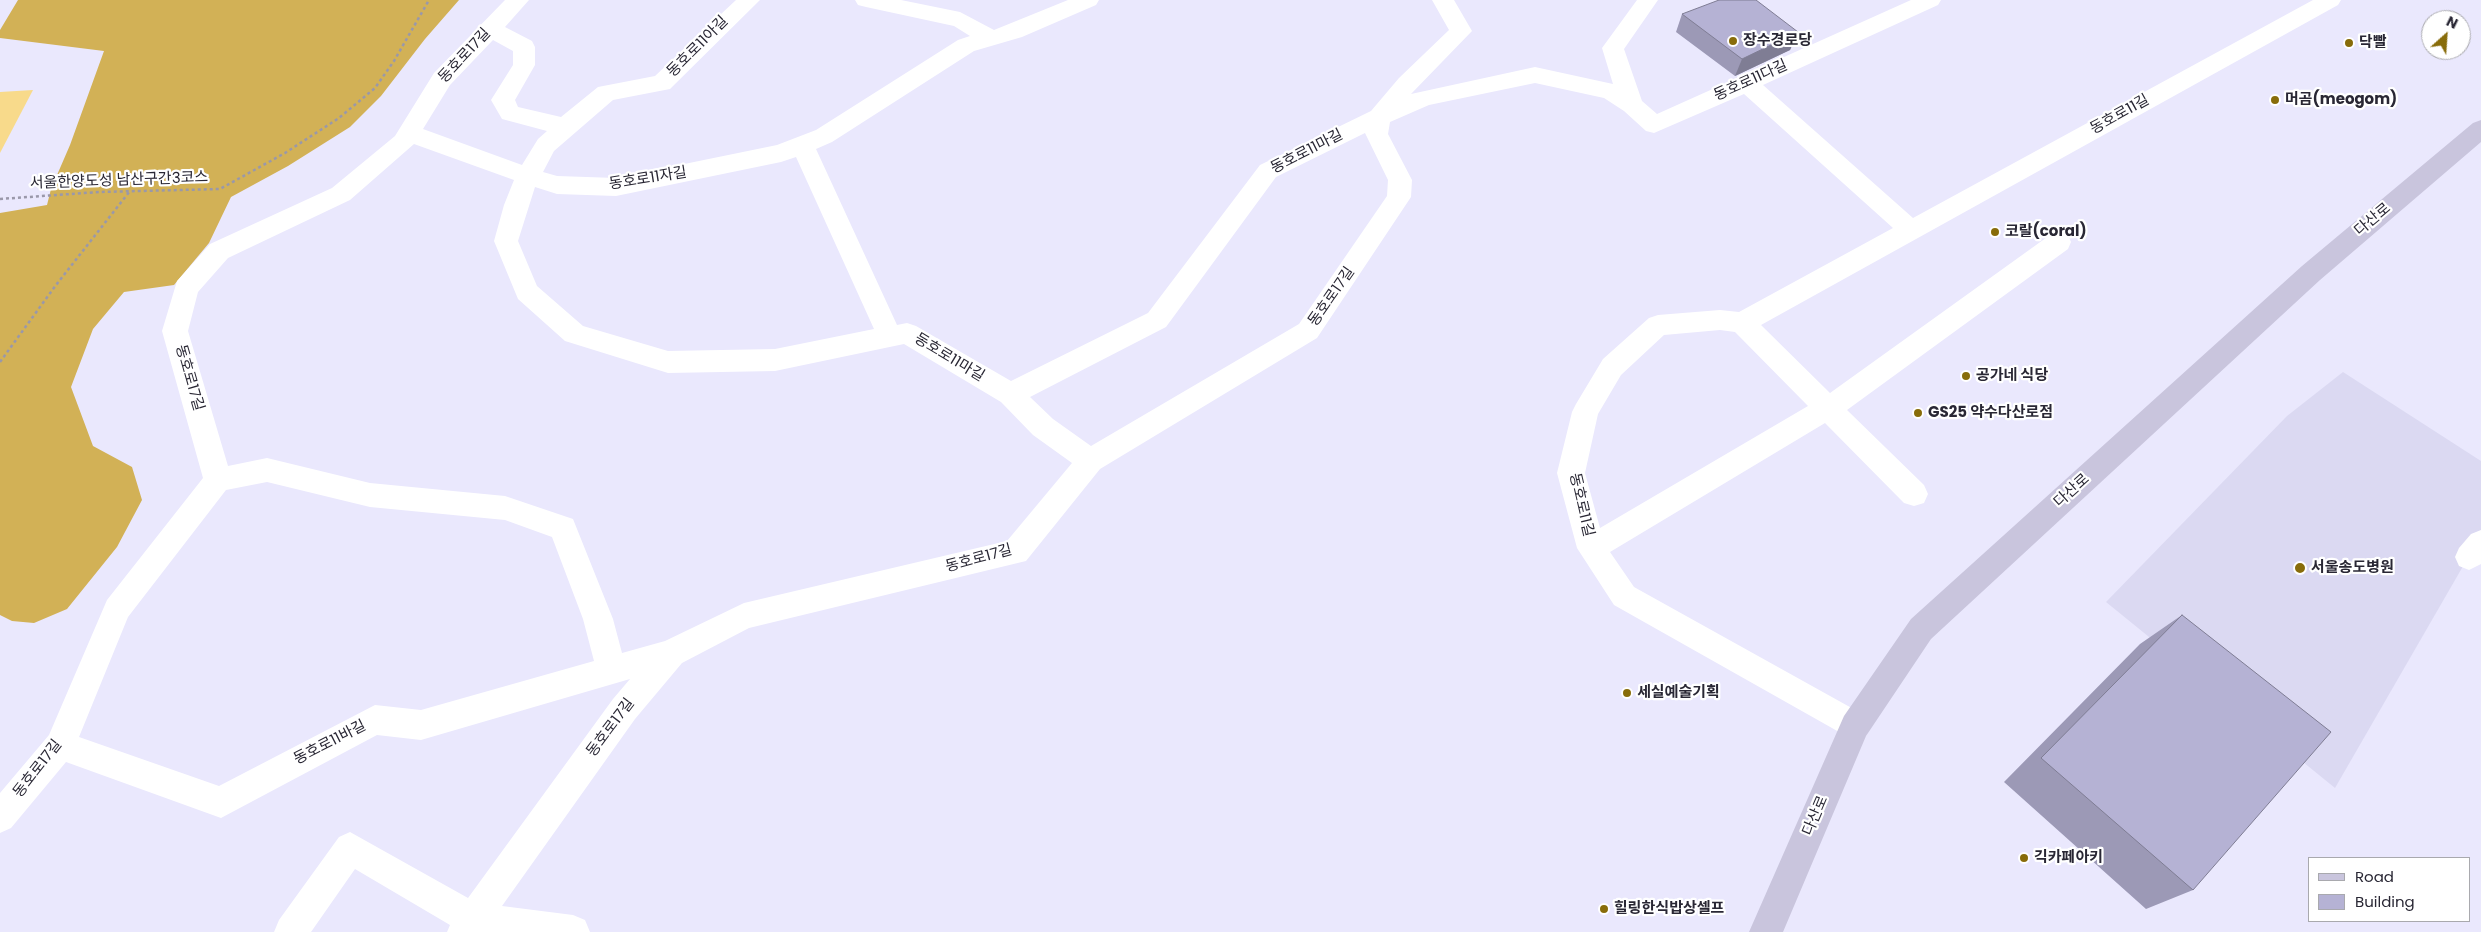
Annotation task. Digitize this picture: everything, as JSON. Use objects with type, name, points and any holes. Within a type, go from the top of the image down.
[{"type":"main road","name":"다산로","points":[[1766,932],[1855,726],[1921,630],[2311,273],[2481,129]]},
{"type":"street","name":"동호로17길","points":[[0,817],[60,745],[117,610],[218,480],[175,331],[186,288],[219,251],[341,194],[403,142],[442,79],[518,0]]},
{"type":"street","name":"동호로11아길","points":[[528,176],[546,145],[606,93],[662,83],[749,0]]},
{"type":"street","points":[[866,0],[960,20],[991,38]]},
{"type":"street","name":"동호로11자길","points":[[409,133],[558,185],[616,187],[772,155],[824,136],[966,45],[1014,32],[1088,0]]},
{"type":"street","name":"동호로11마길","points":[[1379,117],[1408,84],[1461,31],[1443,0]]},
{"type":"street","name":"동호로11다길","points":[[1654,125],[1930,0]]},
{"type":"street","name":"동호로11길","points":[[1855,726],[1624,596],[1591,548],[1571,473],[1585,412],[1612,367],[1658,325],[1720,320],[1742,323],[2330,0]]},
{"type":"street","points":[[1632,105],[1613,48],[1648,1]]},
{"type":"street","points":[[490,29],[524,47],[524,65],[503,100],[510,113],[566,127]]},
{"type":"street","name":"동호로11마길","points":[[528,176],[516,205],[506,241],[527,292],[574,334],[668,362],[775,360],[907,333],[1010,394],[1157,320],[1268,171],[1379,117],[1424,98],[1535,75],[1610,91],[1632,105],[1654,125]]},
{"type":"street","points":[[1747,83],[1911,230]]},
{"type":"street","name":"동호로17길","points":[[468,926],[624,709],[671,653],[744,616],[1016,552],[1090,461],[1308,331],[1400,197],[1400,180],[1376,134],[1379,117]]},
{"type":"street","points":[[802,144],[890,337]]},
{"type":"street","points":[[1591,548],[1847,396],[2059,242]]},
{"type":"street","points":[[1742,323],[1914,494]]},
{"type":"street","points":[[1010,394],[1043,427],[1090,461]]},
{"type":"street","points":[[218,480],[267,470],[370,496],[505,508],[563,528],[598,619],[611,670]]},
{"type":"street","name":"동호로11바길","points":[[60,745],[221,802],[257,781],[375,720],[421,725],[671,653]]},
{"type":"street","points":[[291,932],[350,848],[468,926],[573,932]]},
{"type":"path","name":"서울한양도성 남산구간3코스","points":[[0,199],[130,191],[220,189],[285,153],[339,118],[375,88],[394,62],[429,0]]},
{"type":"path","points":[[0,362],[56,285],[130,191]]},
{"type":"shaded area","points":[[18,0],[459,0],[425,39],[381,96],[350,127],[288,166],[231,197],[209,243],[174,285],[124,292],[93,329],[71,387],[93,446],[132,467],[142,500],[117,547],[67,609],[34,623],[12,621],[0,615],[0,213],[47,205],[51,189],[70,145],[104,51],[0,38],[0,30]]},
{"type":"shaded area","points":[[33,90],[0,153],[0,92]]},
{"type":"shaded area","name":"서울송도병원","points":[[2343,372],[2481,461],[2481,535],[2335,788],[2106,602],[2287,416]]},
{"type":"building","points":[[1719,0],[1756,0],[1798,32],[1742,59],[1682,14]]},
{"type":"building","points":[[2182,615],[2331,732],[2193,890],[2041,758]]},
{"type":"place","name":"장수경로당","points":[[1733,41]]},
{"type":"place","name":"닥빨","points":[[2349,43]]},
{"type":"place","name":"머곰(meogom)","points":[[2275,100]]},
{"type":"place","name":"코랄(coral)","points":[[1995,232]]},
{"type":"place","name":"공가네 식당","points":[[1966,376]]},
{"type":"place","name":"GS25 약수다산로점","points":[[1918,413]]},
{"type":"place","name":"서울송도병원","points":[[2300,568]]},
{"type":"place","name":"세실예술기획","points":[[1627,693]]},
{"type":"place","name":"긱카페아키","points":[[2024,858]]},
{"type":"place","name":"힐링한식밥상셀프","points":[[1604,909]]}]
